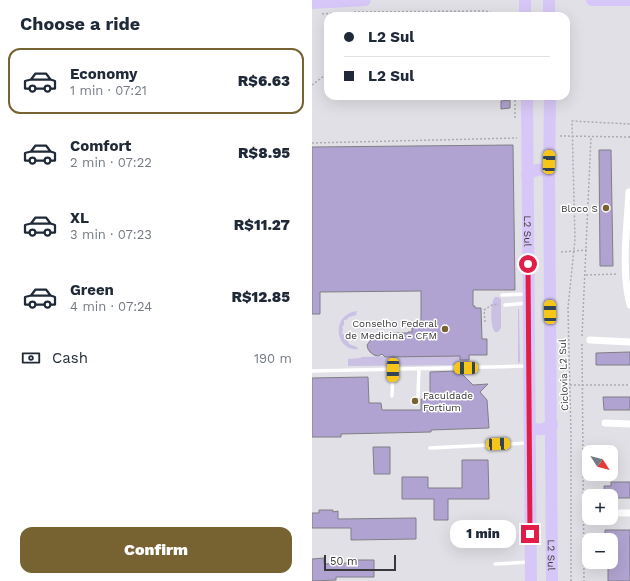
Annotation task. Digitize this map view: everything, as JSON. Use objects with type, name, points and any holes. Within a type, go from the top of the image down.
[{"type":"main road","points":[[312,3],[365,0]]},
{"type":"main road","points":[[525,0],[525,12]]},
{"type":"main road","points":[[549,0],[549,12]]},
{"type":"main road","points":[[592,0],[630,0]]},
{"type":"main road","name":"L2 Sul","points":[[527,100],[531,581]]},
{"type":"main road","name":"L2 Sul","points":[[550,100],[549,174],[552,581]]},
{"type":"main road","points":[[527,175],[540,169],[549,174]]},
{"type":"main road","points":[[530,427],[543,430],[552,425]]},
{"type":"street","points":[[629,192],[626,260],[630,305]]},
{"type":"street","points":[[590,340],[630,342]]},
{"type":"street","points":[[605,423],[630,424]]},
{"type":"street","points":[[618,513],[630,513]]},
{"type":"lane","points":[[502,295],[528,298]]},
{"type":"lane","points":[[505,305],[528,298]]},
{"type":"lane","points":[[312,371],[529,366]]},
{"type":"lane","points":[[418,397],[419,369]]},
{"type":"lane","points":[[392,396],[393,370]]},
{"type":"lane","points":[[430,448],[530,443]]},
{"type":"lane","points":[[495,564],[531,562]]},
{"type":"path","points":[[353,12],[488,12]]},
{"type":"path","points":[[319,14],[324,14]]},
{"type":"path","points":[[312,85],[324,76]]},
{"type":"path","name":"Ciclovia L2 Sul","points":[[571,581],[571,436],[568,308],[573,251],[574,210],[572,121],[630,124]]},
{"type":"path","points":[[312,143],[517,138],[528,135]]},
{"type":"path","points":[[572,136],[630,137]]},
{"type":"path","points":[[584,581],[582,340],[592,137]]},
{"type":"path","points":[[574,210],[588,210]]},
{"type":"path","points":[[550,252],[587,250]]},
{"type":"path","points":[[586,275],[627,274]]},
{"type":"path","points":[[551,386],[582,384],[630,385]]},
{"type":"shaded area","points":[[495,297],[501,299],[501,328],[498,332],[495,332],[493,329],[491,320],[491,309]]},
{"type":"shaded area","points":[[518,309],[520,361],[518,364]]},
{"type":"shaded area","points":[[357,311],[356,315],[344,320],[342,334],[344,334],[344,339],[347,340],[349,344],[357,347],[358,349],[350,348],[345,345],[339,333],[339,326],[342,319],[348,314]]},
{"type":"shaded area","points":[[470,354],[470,365],[348,366],[348,359],[361,357]]},
{"type":"building","points":[[510,100],[510,108],[501,109],[501,101]]},
{"type":"building","points":[[513,145],[515,290],[473,290],[473,306],[475,306],[475,308],[481,308],[482,339],[487,339],[487,355],[469,355],[469,360],[460,360],[460,356],[385,357],[382,354],[378,356],[370,352],[367,345],[373,337],[391,341],[391,333],[408,333],[412,332],[412,327],[421,327],[421,291],[320,292],[320,314],[312,314],[312,147]]},
{"type":"building","name":"Bloco S","points":[[599,150],[611,150],[613,266],[600,266]]},
{"type":"building","points":[[630,352],[630,365],[596,365],[596,353]]},
{"type":"building","points":[[459,371],[473,385],[488,384],[480,392],[487,400],[489,428],[431,430],[431,432],[341,434],[341,437],[312,437],[312,378],[368,377],[369,403],[381,403],[382,410],[421,410],[421,399],[430,399],[430,372]]},
{"type":"building","points":[[603,397],[630,397],[630,410],[604,410]]},
{"type":"building","points":[[373,447],[390,447],[390,474],[374,474]]},
{"type":"building","points":[[462,460],[488,460],[489,499],[448,499],[448,520],[434,520],[434,499],[402,499],[402,477],[428,477],[428,488],[462,488]]},
{"type":"building","points":[[611,482],[630,482],[630,498],[618,498],[618,489],[604,489],[604,486],[611,486]]},
{"type":"building","points":[[319,510],[333,510],[333,512],[338,511],[338,519],[416,518],[416,539],[351,540],[351,528],[312,528],[312,513],[319,513]]},
{"type":"building","points":[[605,530],[630,530],[630,581],[608,581],[608,569],[618,569],[618,533],[605,533]]},
{"type":"building","points":[[324,558],[324,564],[348,563],[348,560],[374,560],[374,577],[336,577],[336,580],[312,581],[312,559]]},
{"type":"place","name":"Bloco S","points":[[606,208]]},
{"type":"place","name":"Conselho Federal de Medicina - CFM","points":[[445,329]]},
{"type":"place","name":"Faculdade Fortium","points":[[415,401]]},
{"type":"route","points":[[528,264],[530,534]]}]
